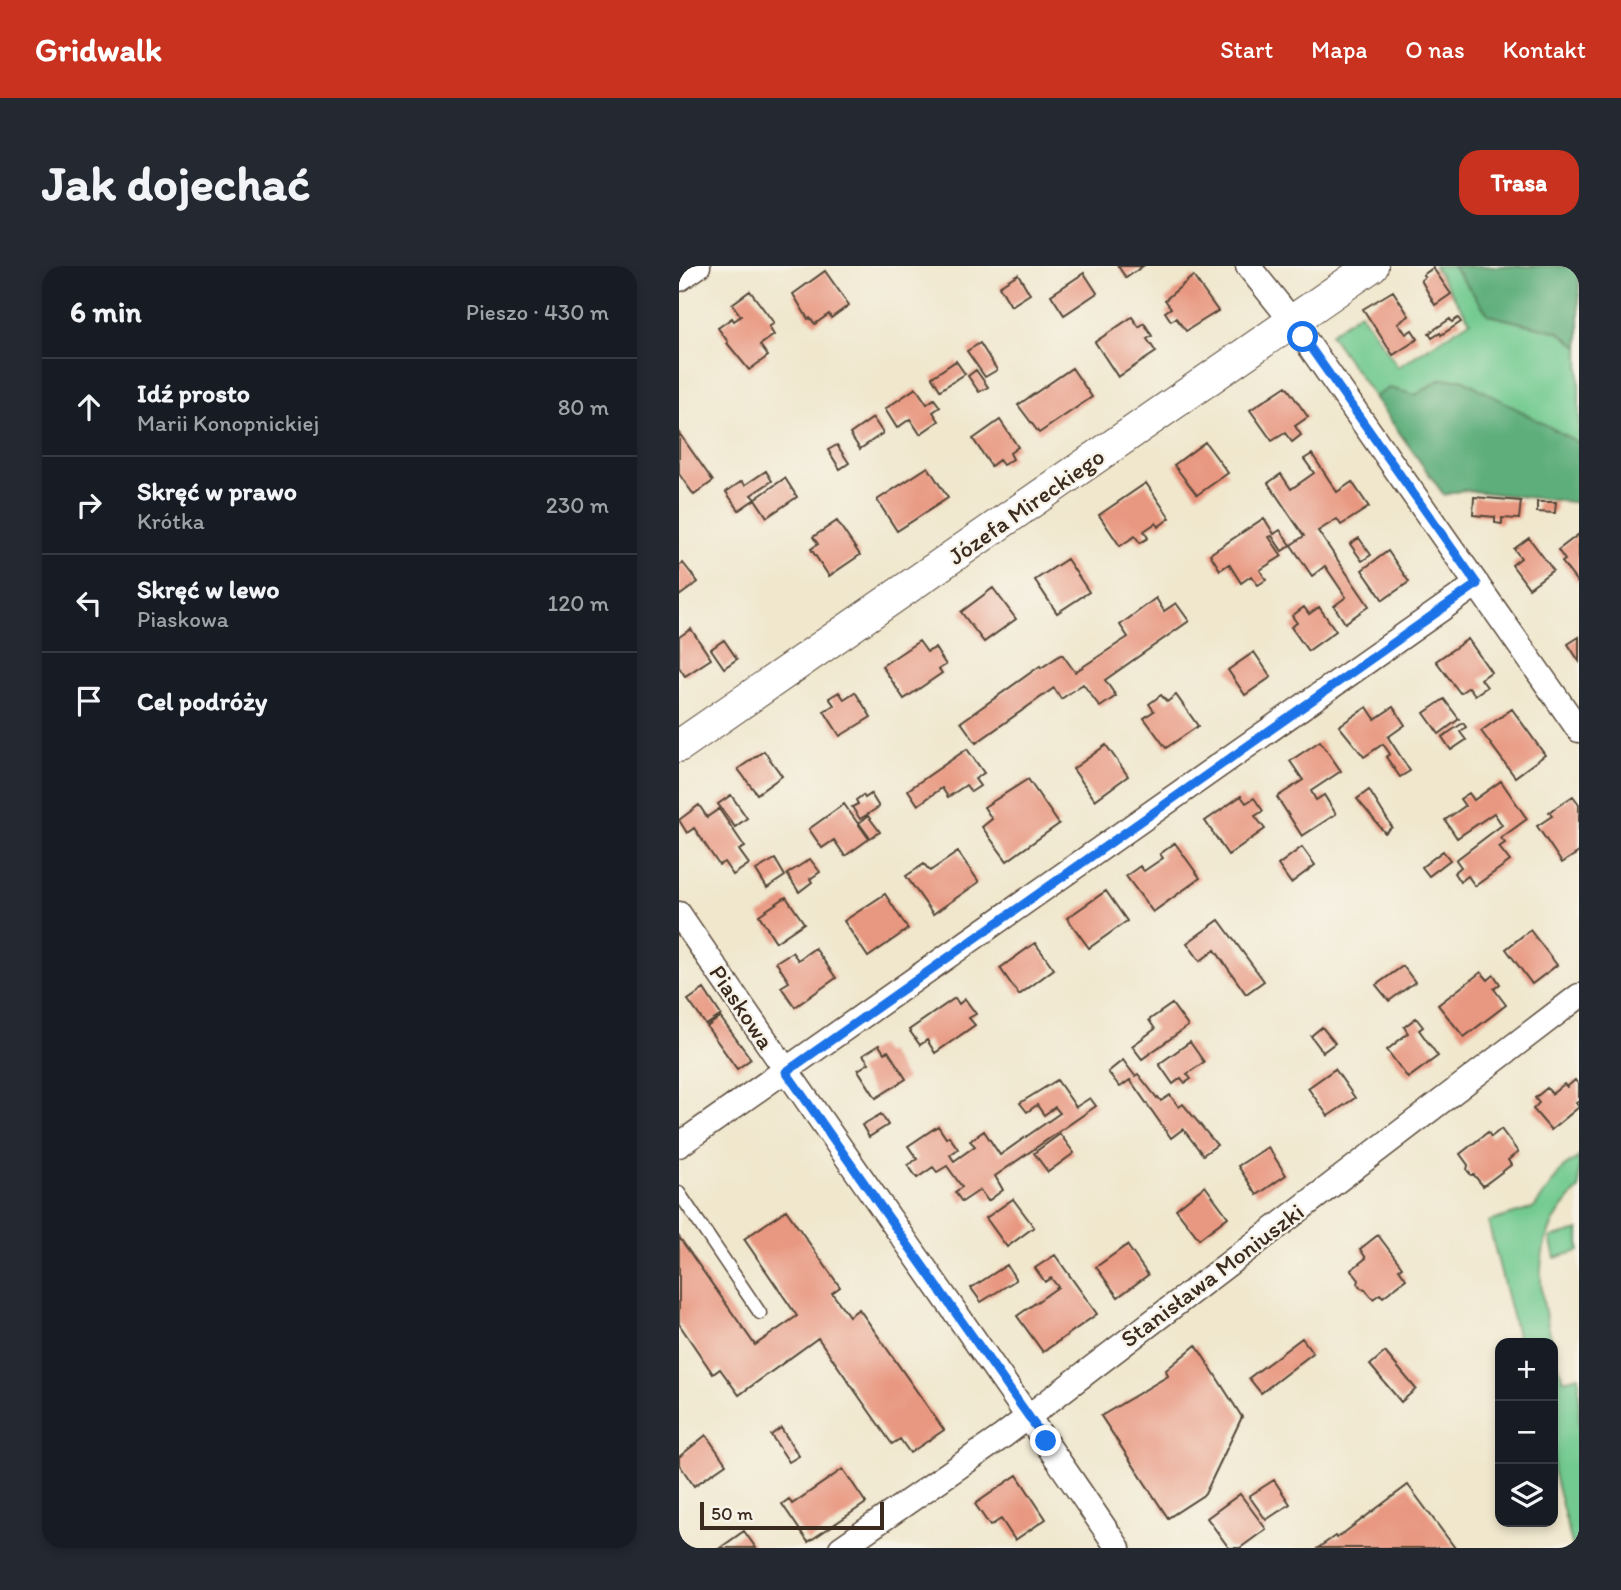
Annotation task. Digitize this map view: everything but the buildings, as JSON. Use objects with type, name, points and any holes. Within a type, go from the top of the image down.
[{"type":"street","points":[[679,279],[698,266]]},
{"type":"street","points":[[1248,266],[1292,321],[1579,730]]},
{"type":"street","name":"Józefa Mireckiego","points":[[679,746],[1372,266]]},
{"type":"street","points":[[679,1145],[1477,584]]},
{"type":"street","name":"Piaskowa","points":[[679,914],[1118,1548]]},
{"type":"street","name":"Stanisława Moniuszki","points":[[841,1548],[1003,1436],[1579,996]]},
{"type":"lane","points":[[679,1193],[760,1313]]},
{"type":"green space","points":[[1434,266],[1453,266],[1489,315],[1559,332],[1579,347],[1579,443],[1441,379],[1416,395],[1389,388],[1374,397],[1330,334],[1360,312],[1398,367],[1470,321]]},
{"type":"green space","points":[[1453,266],[1579,266],[1579,347],[1559,332],[1489,315]]},
{"type":"green space","points":[[1441,379],[1462,379],[1579,443],[1579,503],[1463,490],[1444,495],[1374,397],[1389,388],[1416,395]]},
{"type":"green space","points":[[1579,1157],[1579,1189],[1560,1211],[1548,1233],[1542,1256],[1544,1304],[1552,1338],[1518,1338],[1488,1222],[1534,1208],[1563,1168]]},
{"type":"green space","points":[[1579,1230],[1579,1251],[1555,1258],[1550,1238]]},
{"type":"green space","points":[[1558,1362],[1563,1380],[1579,1376],[1579,1548],[1573,1548],[1558,1490]]},
{"type":"route","points":[[1046,1441],[786,1072],[1477,584],[1303,337]]}]
